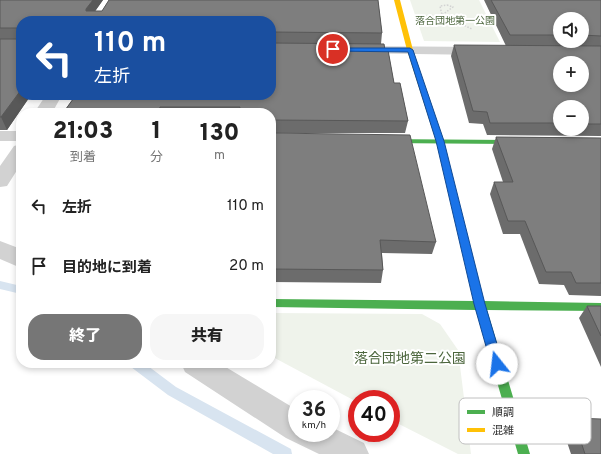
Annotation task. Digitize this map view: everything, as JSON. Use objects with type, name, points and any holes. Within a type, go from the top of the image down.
[{"type":"street","points":[[397,0],[410,50],[440,141],[480,304],[508,398]]},
{"type":"street","points":[[341,49],[498,51]]},
{"type":"street","points":[[0,136],[16,136]]},
{"type":"street","points":[[371,140],[532,142]]},
{"type":"street","points":[[0,181],[16,157]]},
{"type":"street","points":[[0,249],[16,257]]},
{"type":"street","points":[[276,303],[480,304],[601,307]]},
{"type":"street","points":[[203,368],[288,421]]},
{"type":"street","points":[[328,442],[353,454]]},
{"type":"street","points":[[521,444],[524,454]]},
{"type":"path","points":[[421,14],[426,17],[442,15],[453,7],[447,5],[440,6],[442,15],[477,31]]},
{"type":"green space","name":"落合団地第一公園","points":[[410,0],[479,0],[500,42],[424,41]]},
{"type":"green space","name":"落合団地第二公園","points":[[276,313],[422,314],[440,324],[458,350],[464,398],[459,398],[459,444],[470,444],[471,454],[458,454],[400,425],[400,390],[348,390],[348,397],[340,393],[340,390],[335,390],[276,359]]},
{"type":"building","points":[[0,0],[93,0],[86,11],[102,11],[109,0],[378,0],[382,33],[276,32],[276,16],[16,16],[16,28],[0,28]]},
{"type":"building","points":[[491,0],[601,0],[601,36],[589,35],[589,12],[553,12],[553,35],[510,35]]},
{"type":"building","points":[[0,39],[16,39],[16,97],[1,117],[0,117]]},
{"type":"building","points":[[276,43],[384,44],[385,50],[388,50],[394,83],[400,83],[408,121],[276,120],[276,108],[67,108],[72,100],[276,100]]},
{"type":"building","points":[[454,45],[553,46],[553,48],[589,48],[589,46],[601,46],[601,124],[589,124],[589,100],[553,100],[553,123],[490,123],[487,112],[473,111]]},
{"type":"building","points":[[276,133],[410,135],[436,242],[380,240],[383,270],[276,269]]},
{"type":"building","points":[[496,137],[601,138],[601,283],[576,283],[571,272],[546,272],[525,221],[508,221],[494,182],[513,182]]},
{"type":"building","points":[[587,306],[601,306],[601,336]]},
{"type":"building","points":[[591,419],[601,419],[601,454],[585,454],[582,444],[591,444]]},
{"type":"waterway","points":[[0,285],[16,289]]},
{"type":"waterway","points":[[142,368],[172,391],[286,454]]},
{"type":"traffic: fast","points":[[382,141],[524,142]]},
{"type":"traffic: fast","points":[[455,203],[480,304],[508,398]]},
{"type":"traffic: fast","points":[[276,303],[601,307]]},
{"type":"traffic: fast","points":[[521,444],[524,454]]},
{"type":"traffic: slow","points":[[397,0],[410,50],[440,141],[455,203]]},
{"type":"route","points":[[333,49],[410,50],[440,141],[480,304],[497,364]]}]
